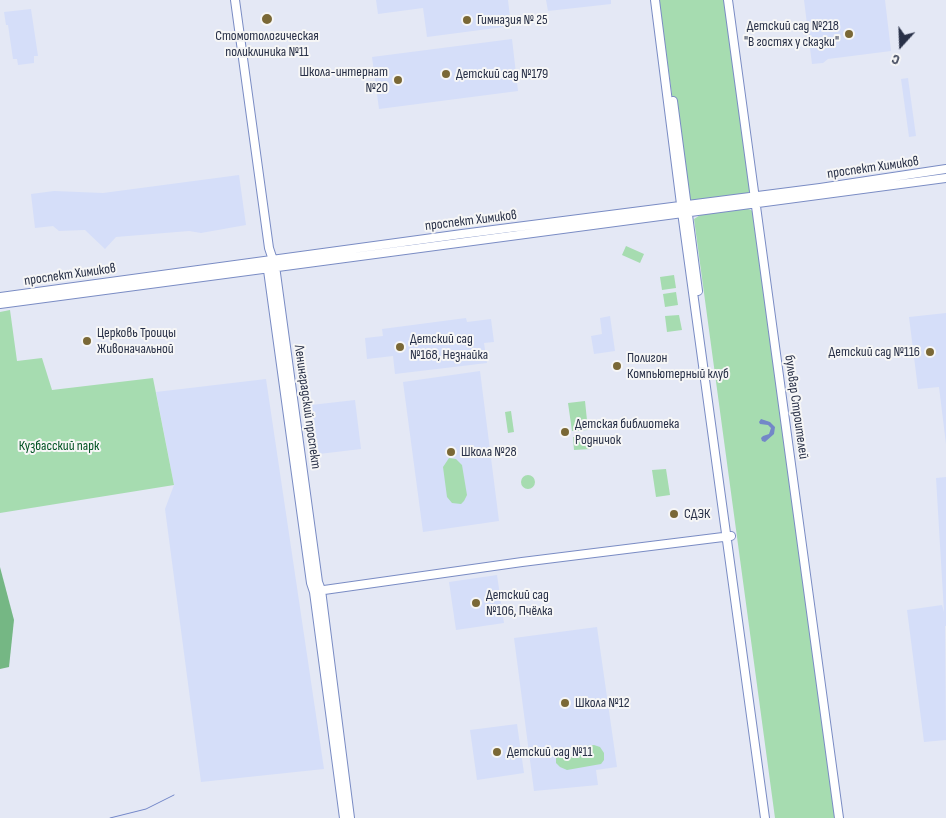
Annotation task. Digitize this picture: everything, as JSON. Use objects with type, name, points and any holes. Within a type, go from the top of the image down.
[{"type":"main road","points":[[235,0],[271,264]]},
{"type":"main road","points":[[657,0],[767,818]]},
{"type":"main road","name":"бульвар Строителей","points":[[728,0],[838,818]]},
{"type":"main road","name":"проспект Химиков","points":[[756,200],[946,170]]},
{"type":"main road","name":"проспект Химиков","points":[[0,297],[271,264],[684,209],[946,178]]},
{"type":"main road","name":"проспект Химиков","points":[[0,304],[271,264]]},
{"type":"main road","name":"Ленинградский проспект","points":[[271,264],[318,582],[344,818]]},
{"type":"main road","points":[[318,591],[522,562],[729,536]]},
{"type":"main road","name":"Ленинградский проспект","points":[[318,591],[350,818]]},
{"type":"shaded area","name":"Гимназия № 25","points":[[376,0],[508,0],[511,26],[427,37],[423,8],[378,14]]},
{"type":"shaded area","points":[[546,0],[611,0],[611,4],[548,11]]},
{"type":"shaded area","name":"Детский сад №218 \"В гостях у сказки\"","points":[[804,0],[885,0],[891,51],[828,59],[823,63],[812,64]]},
{"type":"shaded area","points":[[31,9],[38,56],[34,56],[34,63],[18,65],[17,59],[13,59],[4,12]]},
{"type":"shaded area","points":[[512,39],[518,91],[379,109],[372,57]]},
{"type":"shaded area","points":[[908,78],[916,136],[909,137],[901,79]]},
{"type":"shaded area","points":[[239,175],[246,225],[201,233],[189,231],[116,237],[105,249],[85,230],[59,231],[53,226],[35,228],[31,194],[54,191],[103,193]]},
{"type":"shaded area","name":"Детский сад №116","points":[[946,313],[946,444],[939,387],[918,389],[909,317]]},
{"type":"shaded area","points":[[610,316],[615,351],[594,354],[591,336],[602,334],[600,318]]},
{"type":"shaded area","points":[[466,318],[467,322],[491,319],[494,342],[484,343],[487,363],[395,374],[393,356],[367,359],[365,338],[383,336],[382,329]]},
{"type":"shaded area","name":"Школа №28","points":[[480,371],[499,521],[423,532],[403,382]]},
{"type":"shaded area","points":[[266,379],[324,769],[201,782],[165,509],[174,485],[156,392]]},
{"type":"shaded area","points":[[355,400],[361,449],[319,454],[311,405]]},
{"type":"shaded area","points":[[946,477],[946,740],[924,742],[907,610],[942,605],[944,612],[936,478]]},
{"type":"shaded area","name":"Детский сад №106, Пчёлка","points":[[497,575],[504,623],[456,630],[449,582]]},
{"type":"shaded area","name":"Школа №12","points":[[597,627],[617,767],[596,770],[598,785],[534,791],[514,638]]},
{"type":"shaded area","name":"Детский сад №11","points":[[517,724],[524,773],[477,780],[470,730]]},
{"type":"green space","points":[[659,0],[728,0],[755,196],[687,205]]},
{"type":"green space","points":[[745,208],[751,210],[754,214],[835,818],[775,818],[694,219],[702,214]]},
{"type":"green space","points":[[626,246],[644,254],[640,263],[622,255]]},
{"type":"green space","points":[[674,275],[676,288],[662,290],[660,277]]},
{"type":"green space","points":[[676,292],[678,305],[665,307],[663,294]]},
{"type":"green space","name":"Кузбасский парк","points":[[10,310],[17,361],[42,358],[52,390],[153,378],[174,485],[0,513],[0,312]]},
{"type":"green space","points":[[679,315],[682,330],[667,332],[665,316]]},
{"type":"green space","points":[[585,401],[588,430],[572,431],[568,403]]},
{"type":"green space","points":[[511,411],[514,432],[508,433],[505,412]]},
{"type":"green space","points":[[591,436],[592,449],[574,450],[573,437]]},
{"type":"green space","points":[[449,458],[456,459],[462,465],[467,495],[461,504],[452,503],[447,497],[443,467]]},
{"type":"green space","points":[[666,469],[670,495],[656,497],[652,470]]},
{"type":"green space","points":[[528,475],[533,477],[535,482],[533,487],[528,489],[523,487],[521,482],[523,477]]},
{"type":"green space","points":[[0,567],[14,620],[9,667],[0,669]]},
{"type":"green space","points":[[594,745],[600,747],[604,753],[604,760],[601,764],[567,770],[556,763],[556,756],[563,749]]},
{"type":"water","points":[[761,419],[770,422],[775,427],[774,434],[765,442],[761,438],[769,434],[771,428],[768,425],[760,424]]},
{"type":"waterway","points":[[110,818],[146,809],[174,795]]},
{"type":"place","name":"Стомотологическая поликлиника №11","points":[[267,19]]},
{"type":"place","name":"Гимназия № 25","points":[[467,20]]},
{"type":"place","name":"Детский сад №218 \"В гостях у сказки\"","points":[[849,34]]},
{"type":"place","name":"Детский сад №179","points":[[446,74]]},
{"type":"place","name":"Школа-интернат №20","points":[[398,80]]},
{"type":"place","name":"Церковь Троицы Живоначальной","points":[[87,341]]},
{"type":"place","name":"Детский сад №168, Незнайка","points":[[400,347]]},
{"type":"place","name":"Детский сад №116","points":[[930,352]]},
{"type":"place","name":"Полигон Компьютерный клуб","points":[[617,366]]},
{"type":"place","name":"Детская библиотека Родничок","points":[[565,432]]},
{"type":"place","name":"Школа №28","points":[[451,452]]},
{"type":"place","name":"СДЭК","points":[[674,514]]},
{"type":"place","name":"Детский сад №106, Пчёлка","points":[[476,603]]},
{"type":"place","name":"Школа №12","points":[[565,703]]},
{"type":"place","name":"Детский сад №11","points":[[497,752]]}]
